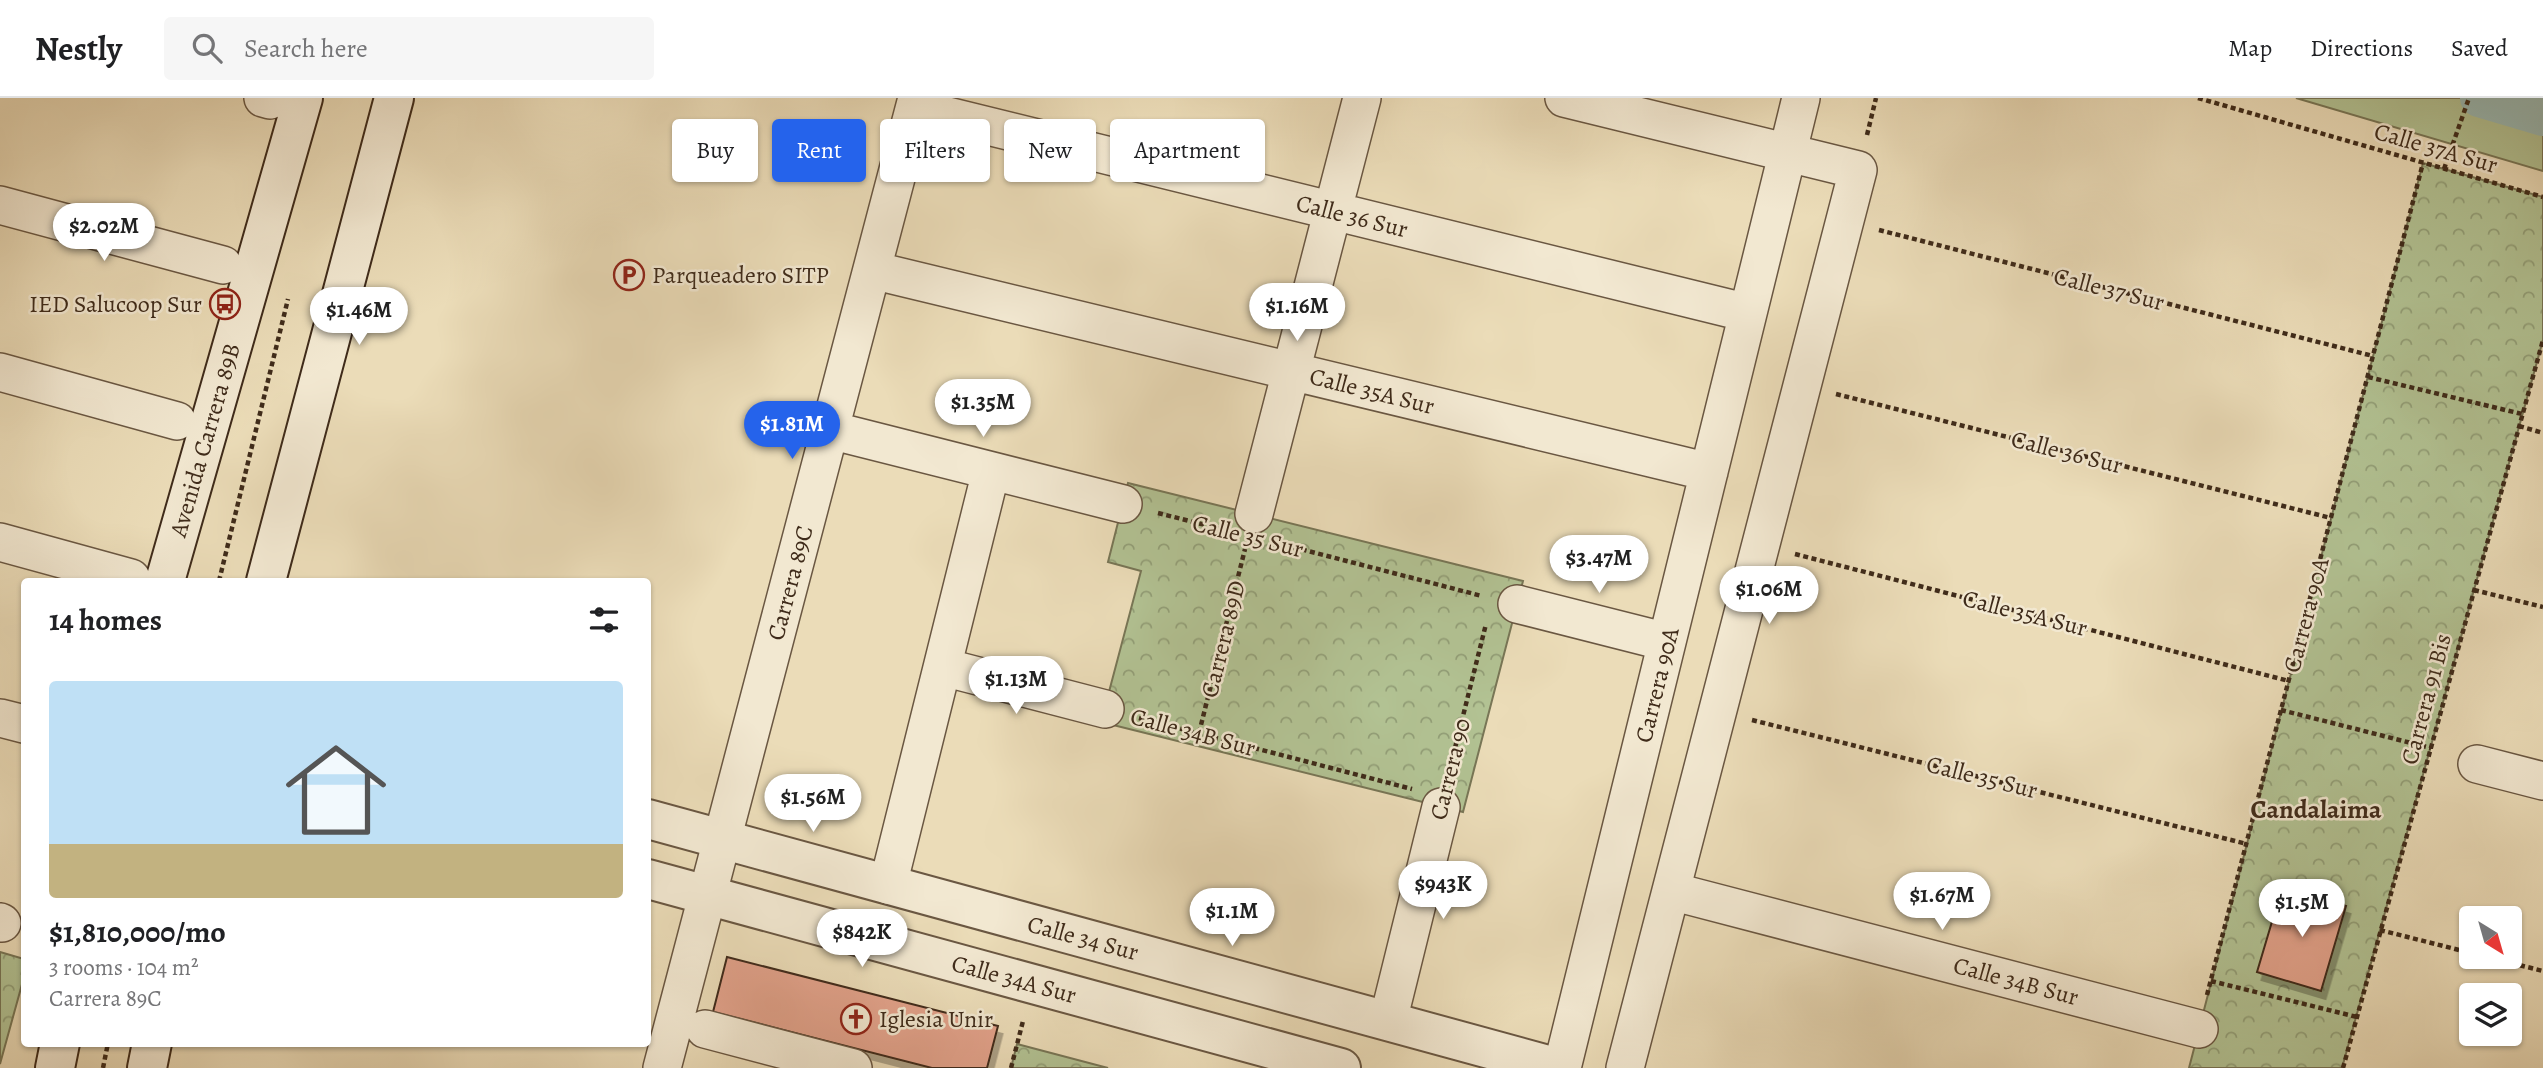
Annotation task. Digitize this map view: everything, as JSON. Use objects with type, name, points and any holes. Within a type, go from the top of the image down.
[{"type":"street","points":[[267,578],[394,98]]},
{"type":"street","points":[[1252,525],[1362,98]]},
{"type":"street","points":[[1564,98],[1858,170],[1625,1068]]},
{"type":"street","name":"Carrera 90A","points":[[1561,1068],[1801,98]]},
{"type":"street","name":"Avenida Carrera 89B","points":[[149,578],[278,99]]},
{"type":"street","name":"Calle 36 Sur","points":[[916,103],[1332,211],[1748,313]]},
{"type":"street","name":"Carrera 89C","points":[[662,1068],[916,103]]},
{"type":"street","points":[[0,205],[223,265]]},
{"type":"street","name":"Calle 35A Sur","points":[[872,270],[1709,472]]},
{"type":"street","points":[[0,372],[177,421]]},
{"type":"street","points":[[830,430],[1123,504]]},
{"type":"street","points":[[888,885],[991,471]]},
{"type":"street","points":[[0,542],[140,578]]},
{"type":"street","points":[[1504,601],[1667,642]]},
{"type":"street","name":"Calle 34B Sur","points":[[943,667],[1105,709]]},
{"type":"street","points":[[0,718],[21,723]]},
{"type":"street","points":[[2477,764],[2543,781]]},
{"type":"street","name":"Carrera 90","points":[[1388,1021],[1442,802]]},
{"type":"street","name":"Calle 34 Sur","points":[[651,820],[1561,1068]]},
{"type":"street","name":"Calle 34A Sur","points":[[651,880],[1341,1068]]},
{"type":"street","name":"Calle 34B Sur","points":[[1671,891],[2199,1029]]},
{"type":"street","points":[[705,1029],[853,1068]]},
{"type":"street","points":[[55,1068],[59,1047]]},
{"type":"street","points":[[147,1068],[151,1047]]},
{"type":"path","name":"Calle 37A Sur","points":[[2198,98],[2543,197]]},
{"type":"path","points":[[2444,169],[2469,98]]},
{"type":"path","name":"Carrera 90A","points":[[2199,1029],[2423,163]]},
{"type":"path","name":"Calle 37 Sur","points":[[1845,221],[2373,356]]},
{"type":"path","points":[[220,578],[289,297]]},
{"type":"path","name":"Carrera 91 Bis","points":[[2343,1068],[2543,340]]},
{"type":"path","points":[[2368,377],[2522,414]]},
{"type":"path","name":"Calle 36 Sur","points":[[1802,385],[2331,518]]},
{"type":"path","points":[[2519,426],[2543,433]]},
{"type":"path","name":"Calle 35 Sur","points":[[1123,504],[1252,525],[1504,601]]},
{"type":"path","name":"Carrera 89D","points":[[1199,733],[1252,525]]},
{"type":"path","name":"Calle 35A Sur","points":[[1761,545],[2289,681]]},
{"type":"path","points":[[2474,590],[2543,607]]},
{"type":"path","name":"Carrera 90","points":[[1442,802],[1504,601]]},
{"type":"path","name":"Calle 34B Sur","points":[[1105,709],[1442,802]]},
{"type":"path","points":[[2281,710],[2431,748]]},
{"type":"path","name":"Calle 35 Sur","points":[[1717,711],[2247,844]]},
{"type":"path","points":[[2381,930],[2459,950]]},
{"type":"path","points":[[2522,966],[2543,971]]},
{"type":"path","points":[[2211,981],[2357,1017]]},
{"type":"path","points":[[1010,1068],[1032,984]]},
{"type":"path","points":[[103,1068],[107,1047]]},
{"type":"green space","points":[[2296,98],[2543,98],[2543,171]]},
{"type":"green space","points":[[2423,163],[2543,197],[2543,340],[2342,1068],[2189,1068]]},
{"type":"green space","points":[[1128,483],[1523,581],[1463,812],[1101,722],[1141,571],[1108,562]]},
{"type":"green space","points":[[0,952],[21,958],[21,988],[0,1064]]},
{"type":"green space","points":[[1017,1044],[1108,1068],[1011,1068]]},
{"type":"building","points":[[2282,888],[2346,906],[2321,991],[2257,972]]},
{"type":"building","name":"Iglesia Unir","points":[[727,957],[998,1026],[987,1068],[932,1068],[713,1012]]},
{"type":"waterway","points":[[2479,98],[2543,117]]},
{"type":"place","name":"Parqueadero SITP","points":[[629,275]]},
{"type":"place","name":"IED Salucoop Sur","points":[[225,304]]},
{"type":"place","name":"Iglesia Unir","points":[[856,1019]]},
{"type":"district","name":"Candalaima","points":[[2316,809]]}]
